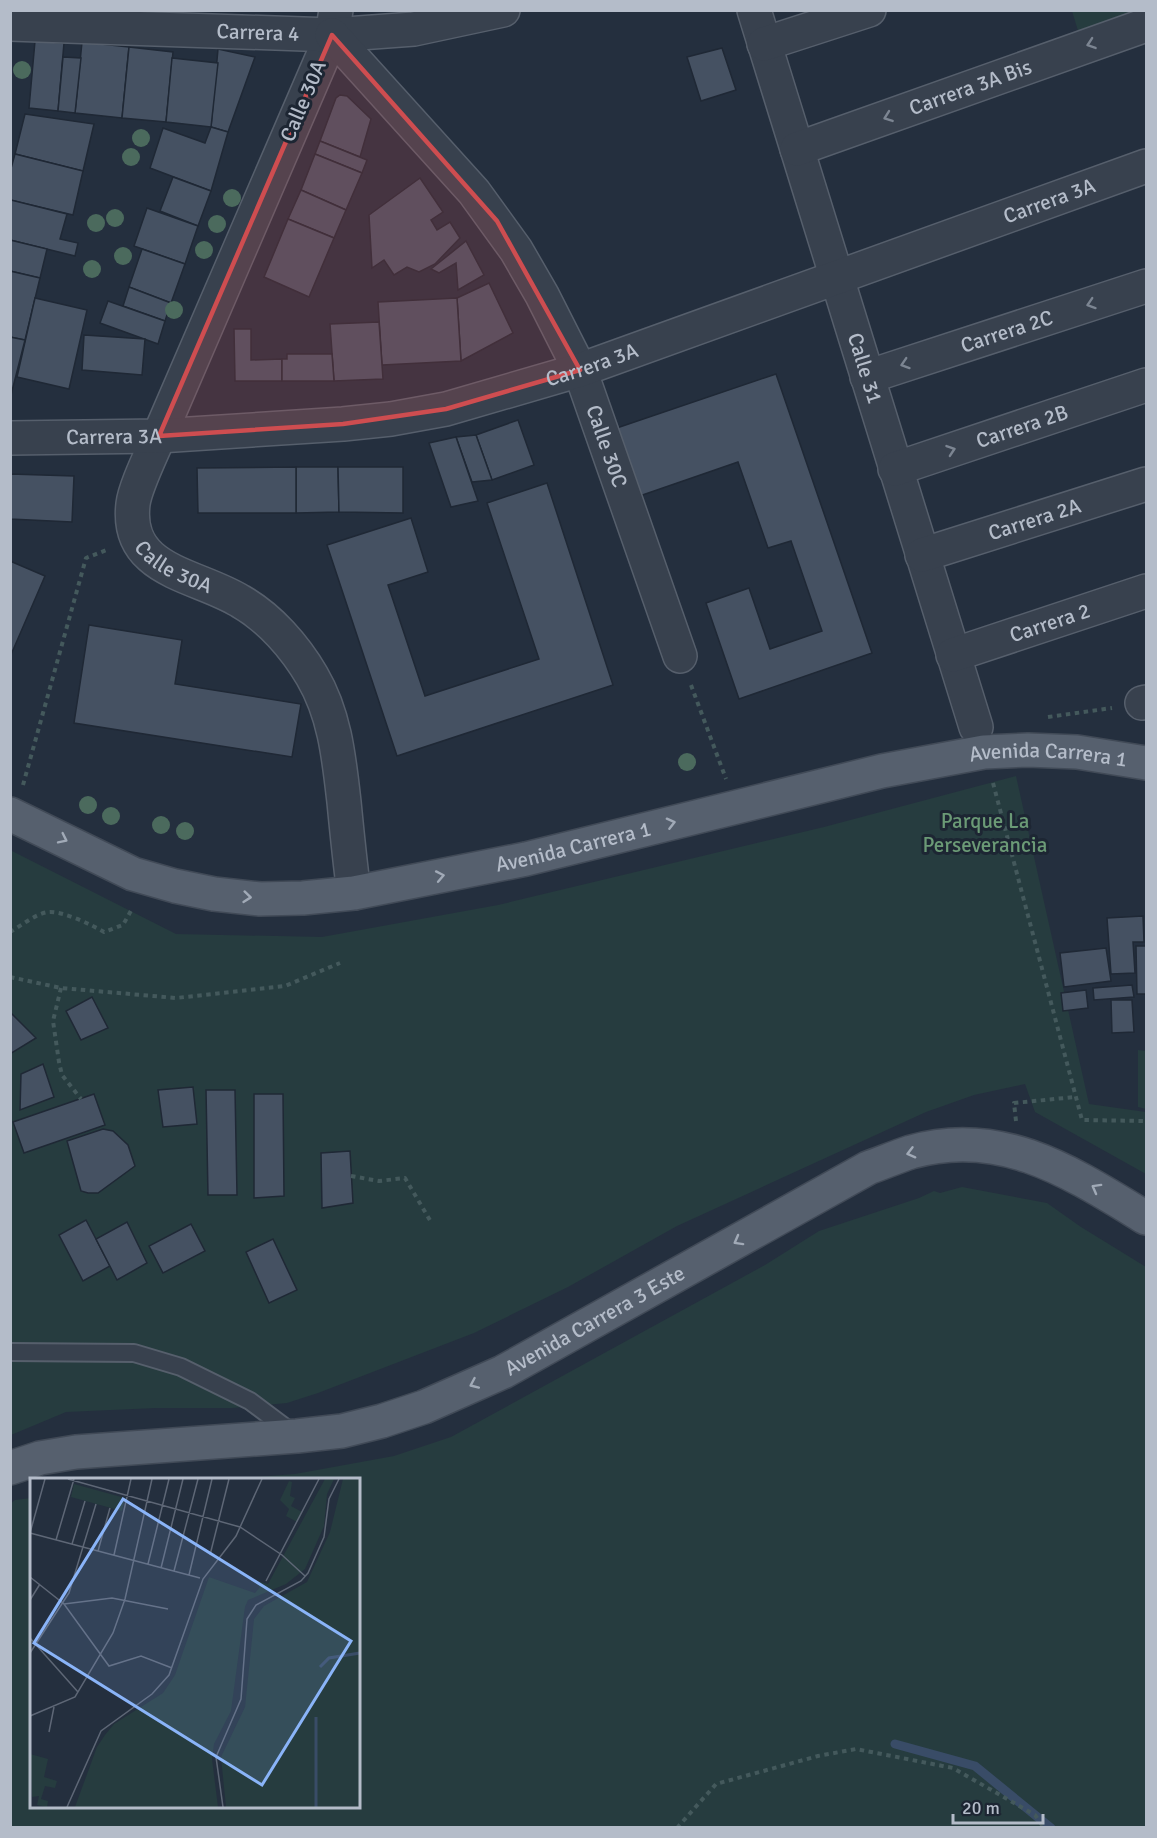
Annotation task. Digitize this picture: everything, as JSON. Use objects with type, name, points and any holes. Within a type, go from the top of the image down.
[{"type":"main road","name":"Avenida Carrera 1","points":[[19,812],[133,874],[214,894],[260,899],[303,898],[354,893],[526,859],[882,771],[984,752],[1028,750],[1077,752],[1146,763]]},
{"type":"main road","name":"Avenida Carrera 3 Este","points":[[10,1468],[40,1458],[76,1452],[342,1431],[424,1407],[503,1372],[868,1168],[912,1152],[951,1146],[985,1145],[1019,1151],[1066,1172],[1146,1218]]},
{"type":"street","name":"Carrera 4","points":[[10,24],[334,23],[414,29],[503,10]]},
{"type":"street","name":"Calle 31","points":[[754,10],[976,727]]},
{"type":"street","points":[[764,44],[869,10]]},
{"type":"street","name":"Calle 30C","points":[[334,23],[497,221],[542,295],[580,370],[680,656]]},
{"type":"street","name":"Calle 30A","points":[[334,23],[159,436],[133,501],[132,520],[136,538],[144,552],[155,562],[240,600],[265,618],[286,640],[311,674],[326,702],[338,750],[354,893]]},
{"type":"street","name":"Carrera 3A Bis","points":[[797,149],[1146,25]]},
{"type":"street","name":"Carrera 3A","points":[[10,438],[159,436],[392,419],[446,409],[580,370],[1146,166]]},
{"type":"street","name":"Carrera 2C","points":[[867,377],[1146,286]]},
{"type":"street","name":"Carrera 2B","points":[[895,469],[1146,385]]},
{"type":"street","name":"Carrera 2A","points":[[922,555],[1146,484]]},
{"type":"street","name":"Carrera 2","points":[[953,655],[1146,591]]},
{"type":"lane","points":[[10,1352],[134,1353],[181,1367],[250,1401],[297,1436]]},
{"type":"path","points":[[19,812],[86,558],[136,538]]},
{"type":"path","points":[[680,656],[726,780]]},
{"type":"path","points":[[991,779],[1082,1120],[1146,1121]]},
{"type":"path","points":[[10,932],[50,912],[86,922],[104,932],[123,925],[131,911]]},
{"type":"path","points":[[10,977],[61,988],[176,998],[285,986],[340,963]]},
{"type":"path","points":[[61,988],[53,1021],[59,1062],[62,1075],[81,1099]]},
{"type":"path","points":[[1019,1151],[1014,1103],[1076,1097]]},
{"type":"path","points":[[351,1176],[380,1181],[405,1178],[431,1222]]},
{"type":"path","points":[[677,1827],[716,1784],[818,1756],[856,1749],[952,1768],[1035,1815],[1044,1827]]},
{"type":"highlighted area","points":[[332,35],[497,221],[580,370],[446,409],[343,424],[159,436]]},
{"type":"green space","points":[[1146,10],[1079,34],[1072,11]]},
{"type":"green space","name":"Parque La Perseverancia","points":[[1016,776],[1089,1104],[1146,1112],[1146,1174],[1035,1112],[1025,1084],[974,1095],[926,1112],[677,1226],[568,1287],[474,1333],[318,1393],[287,1403],[232,1408],[156,1408],[66,1412],[11,1435],[10,850],[176,934],[322,937],[498,905],[824,827]]},
{"type":"green space","points":[[1138,1050],[1146,1051],[1146,1109],[1138,1107]]},
{"type":"green space","points":[[962,1187],[1047,1203],[1146,1267],[1146,1827],[11,1827],[11,1503],[15,1500],[30,1498],[30,1808],[360,1808],[360,1478],[244,1478],[295,1474],[394,1456],[451,1437],[765,1265],[819,1231],[934,1191],[940,1193]]},
{"type":"building","points":[[35,41],[64,43],[58,111],[29,108]]},
{"type":"building","points":[[82,42],[129,47],[122,118],[75,113]]},
{"type":"building","points":[[129,47],[173,52],[166,122],[122,118]]},
{"type":"building","points":[[722,48],[736,90],[701,101],[687,57]]},
{"type":"building","points":[[218,49],[255,57],[228,132],[211,127]]},
{"type":"building","points":[[63,57],[81,58],[75,113],[58,111]]},
{"type":"building","points":[[172,58],[218,63],[211,127],[166,122]]},
{"type":"building","points":[[340,95],[347,96],[371,119],[360,157],[320,141],[336,98]]},
{"type":"building","points":[[25,114],[94,124],[83,171],[15,154]]},
{"type":"building","points":[[211,127],[228,132],[211,191],[150,168],[163,128],[205,143]]},
{"type":"building","points":[[320,141],[367,160],[362,173],[315,154]]},
{"type":"building","points":[[15,154],[83,171],[73,215],[10,200],[10,172]]},
{"type":"building","points":[[315,154],[362,173],[346,210],[301,190]]},
{"type":"building","points":[[173,177],[211,191],[198,226],[160,211]]},
{"type":"building","points":[[420,178],[443,212],[431,220],[437,230],[450,222],[460,238],[435,264],[419,272],[407,267],[394,275],[384,260],[372,268],[369,215]]},
{"type":"building","points":[[301,190],[346,210],[334,238],[288,219]]},
{"type":"building","points":[[11,200],[67,214],[60,239],[78,243],[75,256],[10,240]]},
{"type":"building","points":[[147,208],[198,226],[185,264],[134,246]]},
{"type":"building","points":[[288,219],[334,238],[309,297],[264,277]]},
{"type":"building","points":[[10,240],[47,249],[40,278],[10,271]]},
{"type":"building","points":[[466,241],[484,275],[458,290],[456,263],[439,273],[431,269]]},
{"type":"building","points":[[142,249],[185,264],[171,303],[129,287]]},
{"type":"building","points":[[10,271],[40,278],[25,340],[10,337]]},
{"type":"building","points":[[489,283],[513,333],[461,361],[457,298]]},
{"type":"building","points":[[129,287],[171,303],[165,321],[123,306]]},
{"type":"building","points":[[35,298],[87,310],[69,389],[17,377]]},
{"type":"building","points":[[457,298],[461,361],[382,365],[378,302]]},
{"type":"building","points":[[108,301],[165,321],[158,344],[100,323]]},
{"type":"building","points":[[379,322],[383,379],[334,381],[330,324]]},
{"type":"building","points":[[234,329],[251,329],[251,360],[282,359],[282,381],[235,381]]},
{"type":"building","points":[[84,335],[145,339],[142,375],[82,370]]},
{"type":"building","points":[[10,337],[25,340],[11,395],[10,395]]},
{"type":"building","points":[[287,354],[332,354],[334,381],[282,381],[282,359],[287,359]]},
{"type":"building","points":[[776,374],[872,653],[739,699],[706,603],[749,588],[770,649],[822,631],[791,541],[768,548],[738,462],[628,500],[605,432]]},
{"type":"building","points":[[518,420],[534,465],[492,480],[476,435]]},
{"type":"building","points":[[476,435],[492,480],[472,482],[456,437]]},
{"type":"building","points":[[456,437],[478,501],[451,507],[429,443]]},
{"type":"building","points":[[296,467],[338,467],[339,512],[296,513]]},
{"type":"building","points":[[296,467],[296,513],[198,513],[197,468]]},
{"type":"building","points":[[338,467],[403,467],[403,513],[339,512]]},
{"type":"building","points":[[10,474],[74,476],[72,522],[10,519]]},
{"type":"building","points":[[547,483],[613,685],[397,756],[327,545],[411,518],[428,572],[388,585],[425,696],[539,659],[487,503]]},
{"type":"building","points":[[10,561],[45,576],[10,657]]},
{"type":"building","points":[[89,625],[182,640],[175,684],[301,704],[292,757],[74,723]]},
{"type":"building","points":[[1143,916],[1144,942],[1133,942],[1135,973],[1111,974],[1107,918]]},
{"type":"building","points":[[1136,946],[1146,946],[1146,994],[1137,994]]},
{"type":"building","points":[[1106,948],[1111,981],[1064,987],[1060,953]]},
{"type":"building","points":[[1132,985],[1134,997],[1094,1000],[1093,988]]},
{"type":"building","points":[[1086,990],[1088,1008],[1063,1011],[1061,993]]},
{"type":"building","points":[[92,997],[108,1028],[81,1040],[66,1011]]},
{"type":"building","points":[[1111,1000],[1132,1000],[1134,1032],[1112,1033]]},
{"type":"building","points":[[10,1012],[36,1038],[10,1054]]},
{"type":"building","points":[[43,1064],[54,1097],[20,1110],[21,1074]]},
{"type":"building","points":[[193,1087],[197,1124],[163,1127],[158,1090]]},
{"type":"building","points":[[206,1090],[235,1090],[237,1195],[208,1195]]},
{"type":"building","points":[[94,1094],[105,1125],[24,1153],[13,1122]]},
{"type":"building","points":[[254,1094],[283,1094],[284,1196],[254,1198]]},
{"type":"building","points":[[103,1129],[113,1131],[128,1145],[135,1166],[98,1193],[81,1191],[67,1141]]},
{"type":"building","points":[[350,1151],[353,1203],[322,1208],[321,1153]]},
{"type":"building","points":[[86,1220],[110,1266],[83,1281],[59,1235]]},
{"type":"building","points":[[127,1222],[147,1263],[117,1280],[96,1239]]},
{"type":"building","points":[[191,1224],[205,1251],[163,1273],[149,1246]]},
{"type":"building","points":[[273,1239],[297,1290],[269,1303],[246,1252]]},
{"type":"waterway","points":[[895,1744],[975,1766],[1051,1828]]}]
